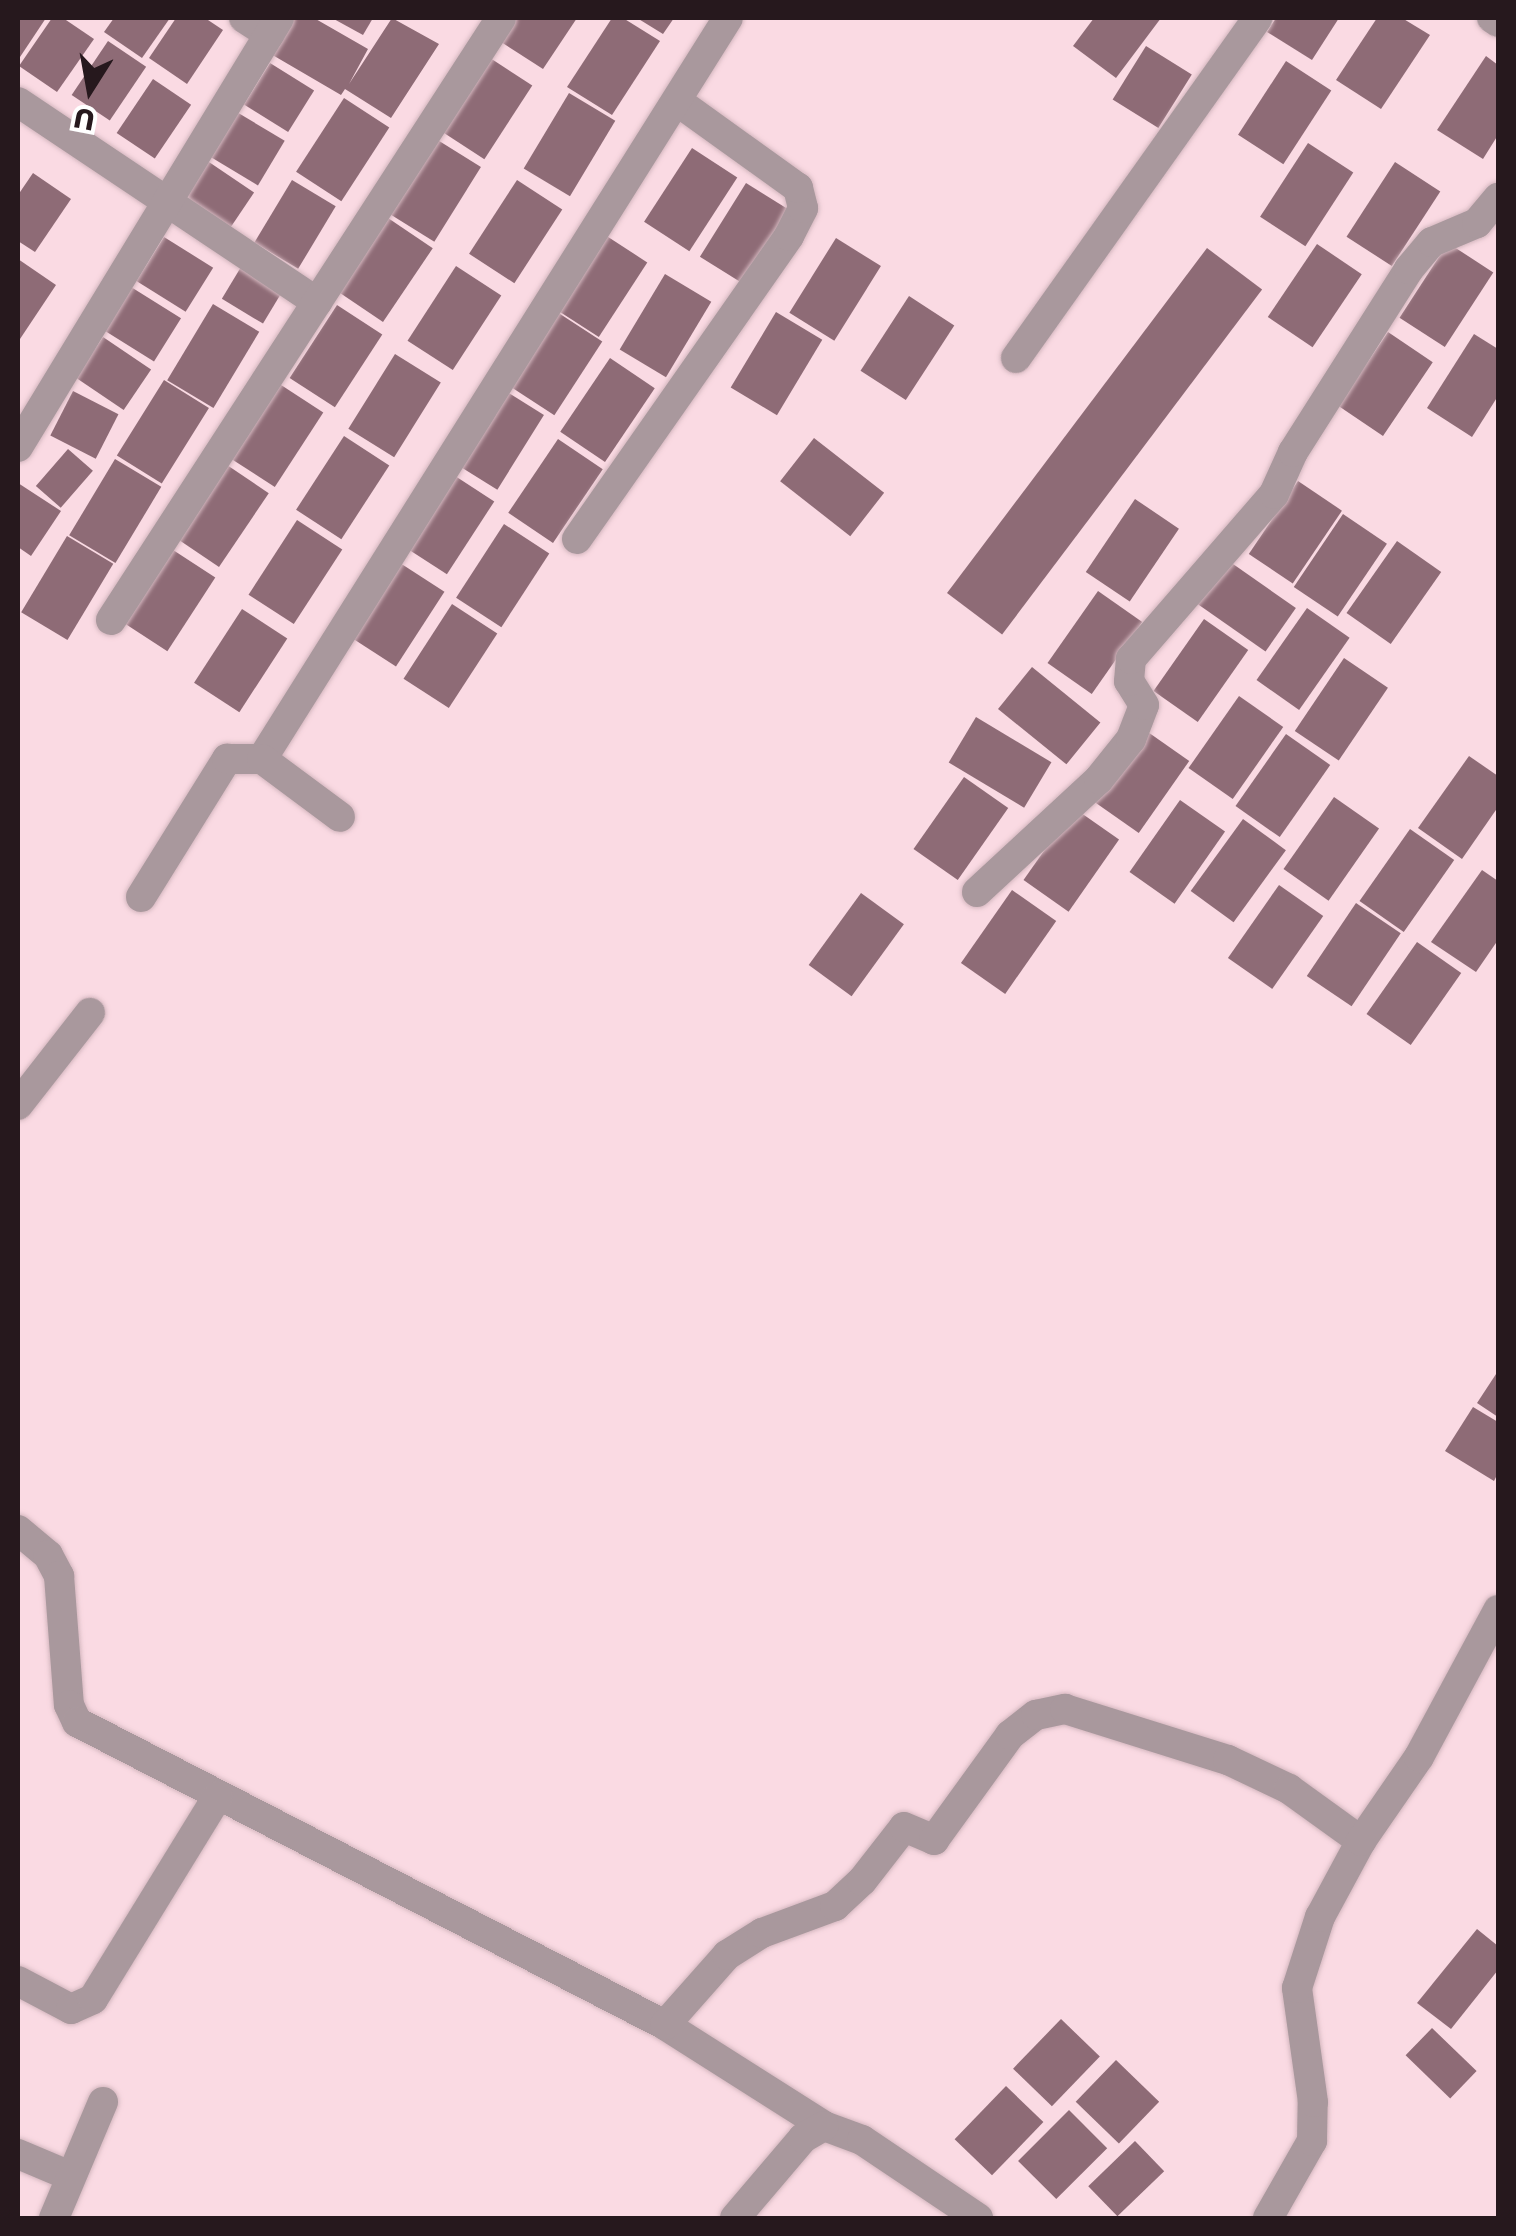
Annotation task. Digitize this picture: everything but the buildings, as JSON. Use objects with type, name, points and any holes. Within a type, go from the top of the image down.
[{"type":"street","points":[[111,620],[500,18]]},
{"type":"street","points":[[262,759],[728,18]]},
{"type":"street","points":[[1016,358],[1258,18]]},
{"type":"street","points":[[18,447],[167,200],[264,23]]},
{"type":"street","points":[[18,102],[317,302]]},
{"type":"street","points":[[577,539],[789,236],[803,208],[798,188],[677,102]]},
{"type":"street","points":[[977,892],[1098,779],[1131,740],[1144,705],[1129,681],[1131,659],[1274,494],[1292,452],[1408,269],[1432,242],[1477,224],[1498,198]]},
{"type":"street","points":[[141,896],[227,759],[262,759],[340,817]]},
{"type":"street","points":[[18,1104],[90,1013]]},
{"type":"street","points":[[18,1530],[48,1555],[59,1576],[69,1705],[77,1722],[666,2025],[824,2126],[862,2140],[978,2218]]},
{"type":"street","points":[[1268,2218],[1312,2141],[1313,2102],[1297,1988],[1320,1918],[1361,1841],[1419,1757],[1498,1610]]},
{"type":"street","points":[[666,2025],[727,1954],[762,1933],[834,1906],[862,1880],[904,1827],[934,1840],[1010,1735],[1036,1715],[1066,1708],[1228,1760],[1289,1789],[1361,1841]]},
{"type":"street","points":[[18,1981],[71,2008],[93,1998],[218,1796]]},
{"type":"street","points":[[54,2218],[70,2176],[82,2160],[103,2102]]},
{"type":"street","points":[[736,2218],[803,2138],[824,2126]]},
{"type":"street","points":[[18,2154],[70,2176]]}]
